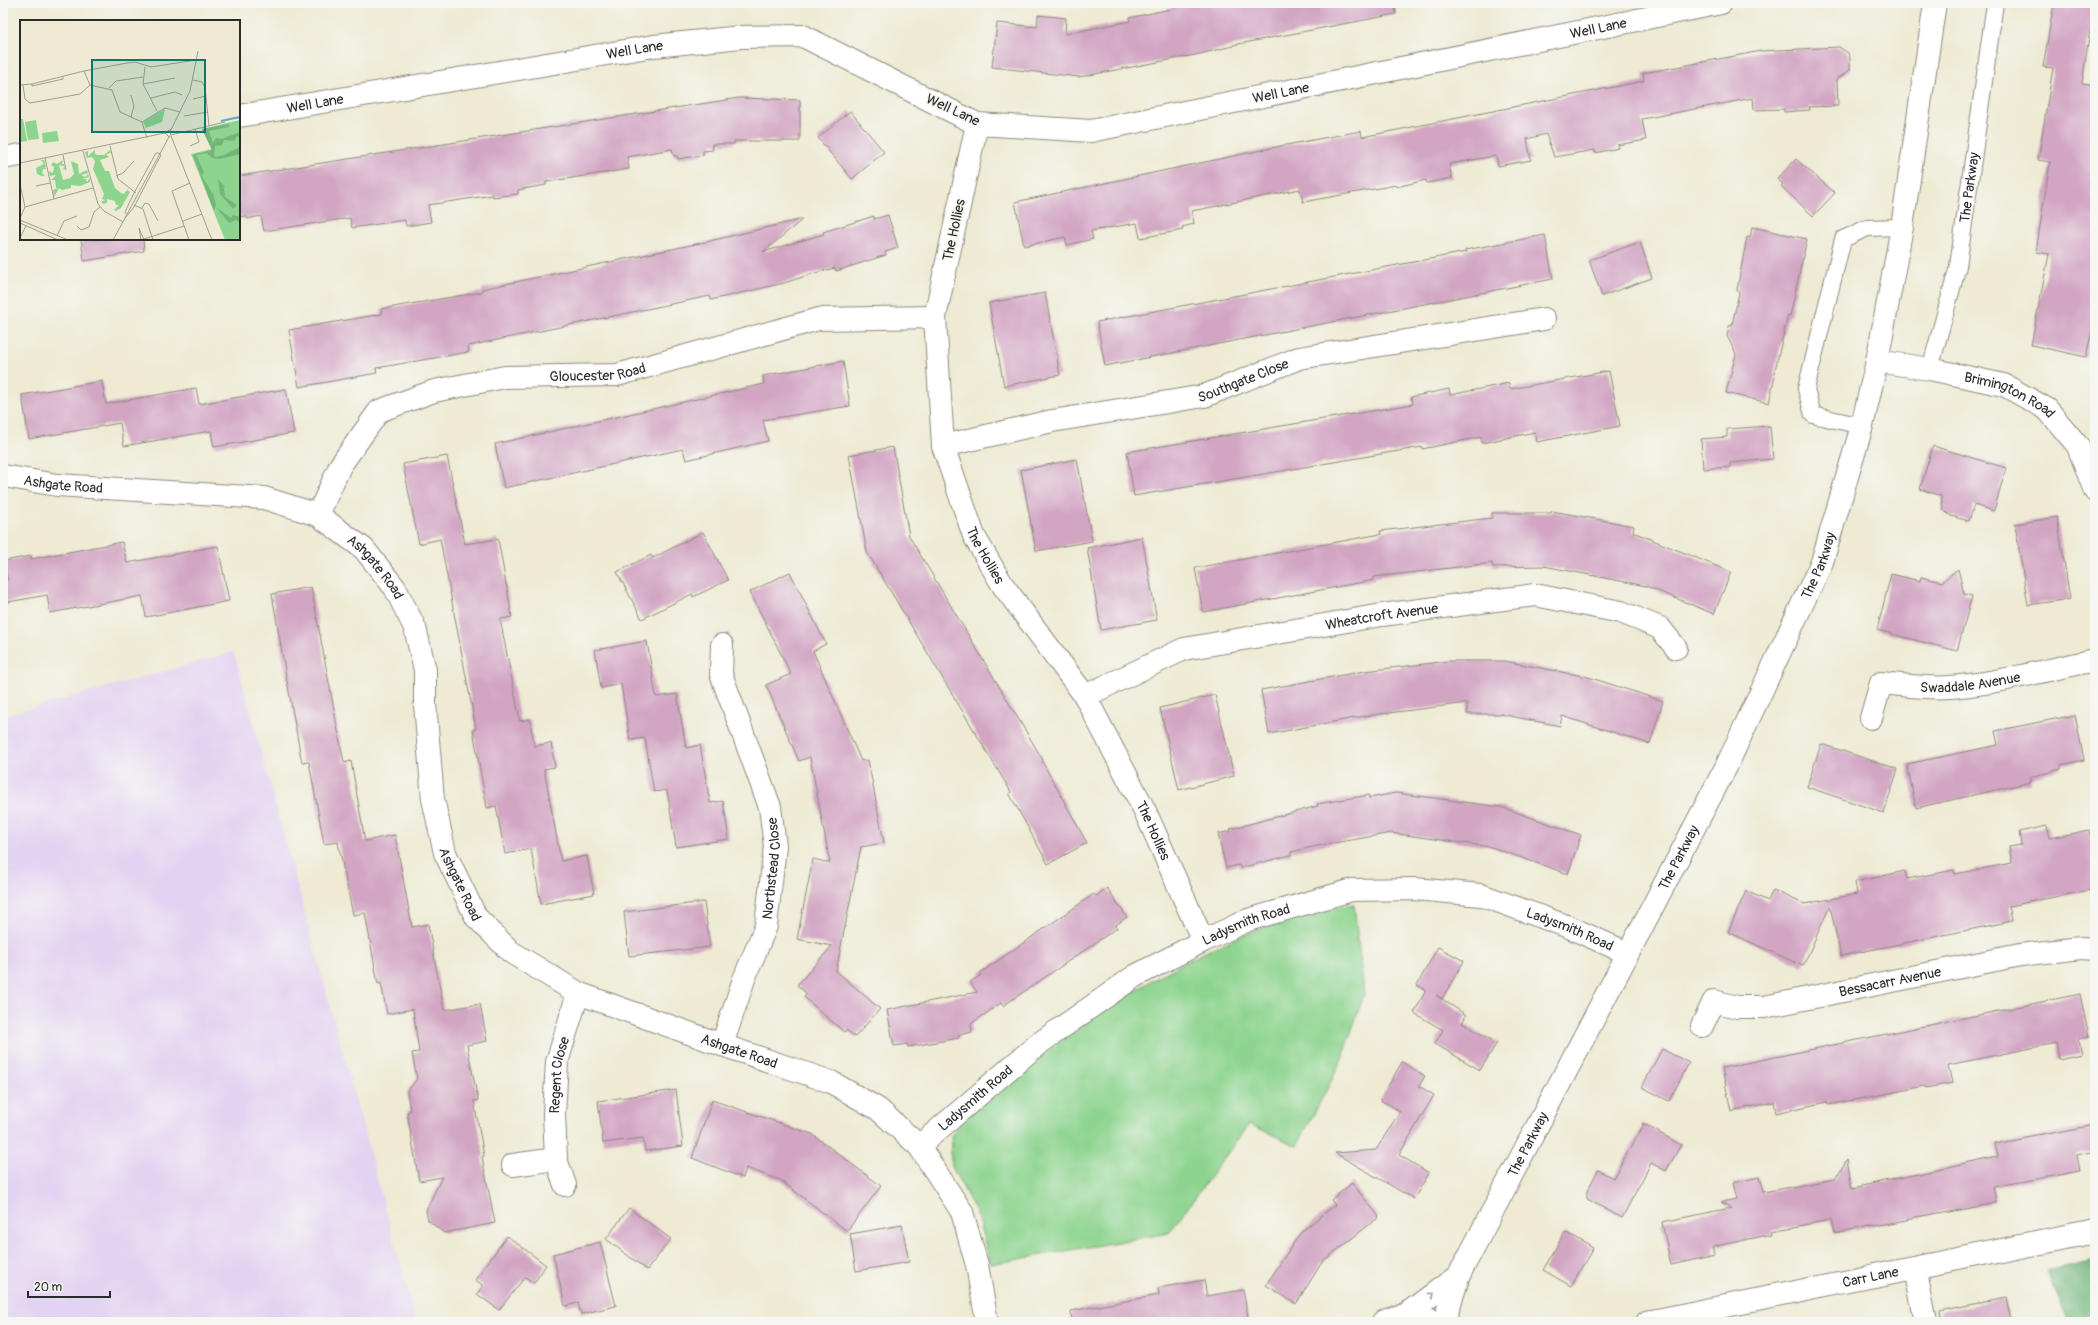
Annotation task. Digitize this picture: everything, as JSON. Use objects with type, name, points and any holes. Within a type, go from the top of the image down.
[{"type":"street","name":"Well Lane","points":[[240,116],[654,46],[741,37],[803,36],[977,124],[1091,131],[1512,44],[1721,3]]},
{"type":"street","name":"The Parkway","points":[[1444,1322],[1459,1275],[1726,767],[1822,562],[1862,426],[1877,361],[1902,227],[1935,3]]},
{"type":"street","name":"The Hollies","points":[[977,124],[935,317],[942,446],[974,536],[1002,584],[1085,696],[1145,811],[1203,941]]},
{"type":"street","points":[[3,158],[20,155]]},
{"type":"street","name":"Gloucester Road","points":[[318,516],[340,466],[379,411],[434,391],[505,377],[617,375],[819,319],[935,317]]},
{"type":"street","name":"Southgate Close","points":[[942,446],[1052,421],[1204,396],[1299,358],[1544,319]]},
{"type":"street","name":"Brimington Road","points":[[1877,361],[1930,369],[2004,385],[2047,409],[2078,446],[2095,492]]},
{"type":"street","name":"Ashgate Road","points":[[3,476],[58,486],[264,498],[318,516],[364,549],[396,588],[415,628],[425,670],[425,704],[433,799],[445,853],[476,917],[511,952],[578,993],[722,1046],[831,1082],[878,1109],[919,1146],[962,1212],[977,1266],[987,1322]]},
{"type":"street","name":"Wheatcroft Avenue","points":[[1085,696],[1184,649],[1382,615],[1535,596],[1621,612],[1660,628],[1676,648]]},
{"type":"street","name":"Northstead Close","points":[[722,645],[721,674],[770,807],[775,846],[766,926],[744,979],[722,1046]]},
{"type":"street","name":"Swaddale Avenue","points":[[1872,718],[1881,683],[1912,686],[1950,687],[1992,682],[2095,660]]},
{"type":"street","name":"Ladysmith Road","points":[[919,1146],[1037,1045],[1135,976],[1248,920],[1352,890],[1415,889],[1481,895],[1569,927],[1627,953]]},
{"type":"street","name":"Bessacarr Avenue","points":[[1702,1026],[1714,1001],[1736,1007],[1764,1007],[2020,955],[2081,948],[2095,949]]},
{"type":"street","name":"Regent Close","points":[[565,1185],[556,1159],[554,1114],[557,1062],[578,993]]},
{"type":"street","points":[[513,1165],[556,1159]]},
{"type":"street","name":"Carr Lane","points":[[1647,1322],[2095,1231]]},
{"type":"street","points":[[1915,1268],[1926,1322]]},
{"type":"street","name":"The Parkway","points":[[1405,1315],[1459,1275]]},
{"type":"street","points":[[1383,1322],[1405,1315],[1423,1316],[1435,1322]]},
{"type":"lane","name":"The Parkway","points":[[1930,369],[1958,266],[1995,3]]},
{"type":"lane","points":[[1862,426],[1813,415],[1806,389],[1843,239],[1867,228],[1902,227]]},
{"type":"shaded area","points":[[234,652],[416,1322],[3,1322],[3,716]]},
{"type":"green space","points":[[1354,904],[1364,995],[1340,1064],[1297,1146],[1249,1124],[1169,1233],[991,1264],[975,1210],[952,1167],[950,1152],[952,1136],[961,1120],[1095,1016],[1185,962],[1267,926],[1325,909]]},
{"type":"green space","points":[[2095,1260],[2095,1322],[2069,1322],[2046,1271]]},
{"type":"building","points":[[1184,3],[1395,3],[1396,14],[1233,45],[1195,55],[1079,77],[992,67],[997,23],[1037,27],[1038,15],[1066,18],[1065,34],[1130,21],[1129,18],[1184,6]]},
{"type":"building","points":[[2054,3],[2094,3],[2082,83],[2095,85],[2095,316],[2086,357],[2031,345],[2049,254],[2036,252],[2050,162],[2038,160],[2053,68],[2043,67]]},
{"type":"building","points":[[1839,47],[1848,53],[1850,58],[1850,70],[1837,79],[1838,106],[1809,107],[1810,110],[1784,112],[1784,109],[1754,110],[1753,98],[1642,119],[1646,140],[1617,145],[1618,148],[1595,153],[1595,150],[1554,157],[1546,134],[1527,139],[1531,160],[1498,166],[1496,156],[1449,164],[1452,178],[1427,183],[1426,180],[1396,187],[1396,185],[1303,202],[1300,189],[1192,211],[1194,224],[1182,227],[1183,230],[1140,238],[1137,223],[1091,231],[1093,239],[1067,245],[1065,237],[1024,246],[1015,202],[1281,146],[1361,131],[1362,137],[1644,81],[1643,73],[1761,51]]},
{"type":"building","points":[[739,98],[800,100],[800,141],[734,141],[734,144],[712,144],[713,150],[703,151],[703,155],[678,159],[677,156],[674,156],[672,149],[627,157],[629,169],[546,182],[546,185],[518,190],[518,194],[493,197],[493,195],[428,205],[431,222],[406,226],[405,220],[352,228],[350,218],[264,231],[261,216],[247,219],[247,216],[240,217],[240,176]]},
{"type":"building","points":[[850,111],[884,152],[852,179],[818,138]]},
{"type":"building","points":[[1796,159],[1835,193],[1813,216],[1781,186],[1783,184],[1777,179]]},
{"type":"building","points":[[888,215],[898,248],[885,252],[886,255],[836,271],[835,268],[784,283],[711,300],[710,296],[468,346],[469,352],[376,368],[377,373],[299,387],[289,330],[382,314],[381,309],[482,292],[482,289],[710,241],[803,219],[763,252],[824,234],[823,232],[874,216],[874,219]]},
{"type":"building","points":[[1752,227],[1807,239],[1790,316],[1788,315],[1774,374],[1769,403],[1726,393],[1736,354],[1727,336],[1729,326],[1732,325],[1739,293],[1737,290],[1747,237],[1750,238]]},
{"type":"building","points":[[1545,235],[1553,279],[1105,366],[1097,322],[1466,252],[1465,250]]},
{"type":"building","points":[[81,240],[143,240],[144,251],[84,261]]},
{"type":"building","points":[[1640,242],[1652,278],[1602,296],[1589,260]]},
{"type":"building","points":[[1045,293],[1060,375],[1004,386],[989,303]]},
{"type":"building","points":[[843,361],[850,406],[763,420],[768,441],[686,460],[683,449],[504,488],[495,444],[764,384],[763,376]]},
{"type":"building","points":[[1609,371],[1620,426],[1537,442],[1535,432],[1482,443],[1481,437],[1422,449],[1422,447],[1134,496],[1127,452],[1413,404],[1411,397],[1449,389],[1450,395],[1509,383],[1510,389]]},
{"type":"building","points":[[102,381],[106,404],[196,388],[199,404],[286,389],[294,433],[214,447],[211,431],[124,446],[120,423],[29,439],[22,395]]},
{"type":"building","points":[[1770,426],[1773,459],[1730,463],[1730,467],[1703,469],[1701,439],[1727,437],[1727,429]]},
{"type":"building","points":[[1933,446],[2006,468],[1994,511],[1974,505],[1969,521],[1951,516],[1943,510],[1941,496],[1920,489]]},
{"type":"building","points":[[893,447],[909,536],[1043,760],[1042,761],[1087,843],[1048,864],[1009,793],[1011,792],[867,552],[849,455]]},
{"type":"building","points":[[447,456],[465,544],[498,539],[512,617],[500,619],[520,721],[530,719],[534,746],[551,743],[555,767],[544,769],[561,861],[587,856],[594,894],[541,904],[531,849],[505,854],[496,806],[487,808],[473,730],[476,729],[440,539],[419,544],[403,464]]},
{"type":"building","points":[[1077,459],[1092,541],[1036,551],[1021,470]]},
{"type":"building","points":[[1552,511],[1634,526],[1633,532],[1731,572],[1714,614],[1646,586],[1544,566],[1493,567],[1492,563],[1374,577],[1374,580],[1203,612],[1195,568],[1381,534],[1380,531],[1492,518],[1492,513],[1551,513]]},
{"type":"building","points":[[2057,517],[2070,599],[2028,605],[2015,524]]},
{"type":"building","points":[[703,532],[728,580],[693,597],[692,594],[642,619],[617,572],[651,555],[653,558]]},
{"type":"building","points":[[1142,537],[1157,620],[1101,630],[1087,548]]},
{"type":"building","points":[[122,542],[127,563],[218,546],[229,601],[146,617],[142,596],[50,613],[47,595],[3,603],[3,581],[8,580],[4,561],[31,556],[31,559]]},
{"type":"building","points":[[1958,569],[1964,594],[1972,596],[1957,651],[1877,630],[1891,574],[1920,581],[1921,577],[1942,582]]},
{"type":"building","points":[[790,572],[826,644],[813,651],[861,761],[868,760],[884,843],[861,847],[836,971],[880,1009],[855,1037],[846,1030],[844,1032],[804,997],[807,994],[797,985],[832,946],[797,939],[813,859],[830,863],[810,757],[799,761],[766,685],[791,674],[750,592]]},
{"type":"building","points":[[311,587],[344,763],[351,761],[365,841],[395,835],[412,927],[428,924],[444,1010],[480,1004],[487,1041],[467,1045],[478,1100],[474,1101],[484,1156],[482,1157],[495,1223],[444,1233],[428,1220],[426,1210],[442,1177],[419,1181],[407,1112],[410,1111],[407,1091],[417,1079],[412,1053],[419,1052],[413,1009],[387,1014],[381,983],[378,984],[365,913],[353,915],[338,842],[324,844],[309,762],[302,763],[272,594]]},
{"type":"building","points":[[647,641],[656,697],[677,694],[686,748],[700,745],[710,803],[723,801],[729,839],[676,847],[667,790],[654,792],[645,738],[630,740],[621,684],[601,688],[595,650]]},
{"type":"building","points":[[1449,661],[1504,661],[1588,677],[1663,701],[1650,744],[1562,716],[1560,726],[1500,714],[1467,714],[1467,703],[1365,716],[1269,734],[1261,690],[1365,671]]},
{"type":"building","points":[[1215,695],[1234,776],[1179,790],[1160,708]]},
{"type":"building","points":[[2075,715],[2084,760],[2061,765],[2061,769],[2034,776],[2031,778],[2031,782],[1916,808],[1907,764],[1998,745],[1995,731]]},
{"type":"building","points":[[1821,744],[1898,769],[1884,813],[1807,787]]},
{"type":"building","points":[[1396,793],[1501,807],[1581,835],[1568,874],[1491,847],[1391,833],[1291,852],[1291,855],[1240,868],[1239,865],[1226,868],[1218,834],[1231,831],[1230,829],[1318,806],[1317,804],[1369,795],[1369,798]]},
{"type":"building","points":[[2047,826],[2050,838],[2089,830],[2095,858],[2095,889],[2009,906],[2012,921],[1841,956],[1830,906],[1803,966],[1728,932],[1746,891],[1768,901],[1773,890],[1804,904],[1857,894],[1855,882],[1905,871],[1907,879],[1954,870],[1955,874],[2012,863],[2009,847],[2021,845],[2019,832]]},
{"type":"building","points":[[1107,888],[1127,917],[1116,925],[1117,928],[1003,1006],[1001,1003],[971,1024],[972,1032],[959,1035],[959,1038],[908,1047],[907,1044],[894,1046],[887,1010],[977,992],[970,982],[981,975],[980,973],[1094,894],[1096,896]]},
{"type":"building","points":[[704,902],[710,947],[629,956],[624,912]]},
{"type":"building","points":[[1438,947],[1464,961],[1442,999],[1466,1015],[1462,1023],[1497,1043],[1480,1070],[1435,1044],[1443,1030],[1414,1013],[1426,990],[1417,985]]},
{"type":"building","points":[[2080,994],[2089,1037],[2078,1039],[2081,1054],[2059,1059],[2056,1043],[1948,1065],[1952,1083],[1926,1088],[1925,1086],[1828,1105],[1827,1102],[1776,1113],[1774,1102],[1731,1111],[1722,1068]]},
{"type":"building","points":[[1662,1049],[1689,1063],[1669,1101],[1642,1087]]},
{"type":"building","points":[[1402,1062],[1425,1076],[1419,1086],[1434,1095],[1399,1155],[1429,1173],[1414,1199],[1335,1153],[1376,1150],[1400,1111],[1380,1100]]},
{"type":"building","points":[[676,1090],[683,1146],[645,1151],[643,1138],[603,1143],[598,1101]]},
{"type":"building","points":[[712,1100],[812,1134],[881,1186],[847,1231],[780,1180],[746,1168],[743,1178],[692,1158]]},
{"type":"building","points":[[1642,1123],[1681,1145],[1666,1171],[1651,1163],[1622,1218],[1587,1199],[1587,1191],[1598,1170],[1613,1178],[1643,1126]]},
{"type":"building","points":[[2095,1125],[2095,1151],[2077,1155],[2080,1171],[1993,1187],[1996,1202],[1834,1233],[1831,1220],[1771,1231],[1772,1234],[1713,1247],[1715,1255],[1671,1265],[1662,1222],[1731,1208],[1721,1202],[1737,1199],[1733,1183],[1759,1177],[1763,1192],[1835,1179],[1847,1159],[1852,1188],[1998,1157],[1995,1144]]},
{"type":"building","points":[[1352,1183],[1379,1217],[1322,1262],[1296,1304],[1266,1285],[1301,1232],[1335,1205],[1331,1200]]},
{"type":"building","points":[[629,1208],[671,1239],[647,1270],[606,1239]]},
{"type":"building","points":[[902,1225],[909,1262],[856,1271],[850,1234]]},
{"type":"building","points":[[1565,1232],[1593,1248],[1571,1286],[1543,1270]]},
{"type":"building","points":[[507,1236],[546,1265],[534,1283],[525,1277],[499,1310],[477,1294],[483,1285],[475,1280]]},
{"type":"building","points":[[600,1242],[616,1306],[581,1314],[578,1303],[565,1306],[553,1254]]},
{"type":"building","points":[[1204,1280],[1207,1296],[1243,1290],[1249,1322],[1072,1322],[1071,1311],[1159,1295],[1158,1288]]},
{"type":"building","points":[[2005,1299],[2010,1322],[1941,1322],[1940,1312]]}]
